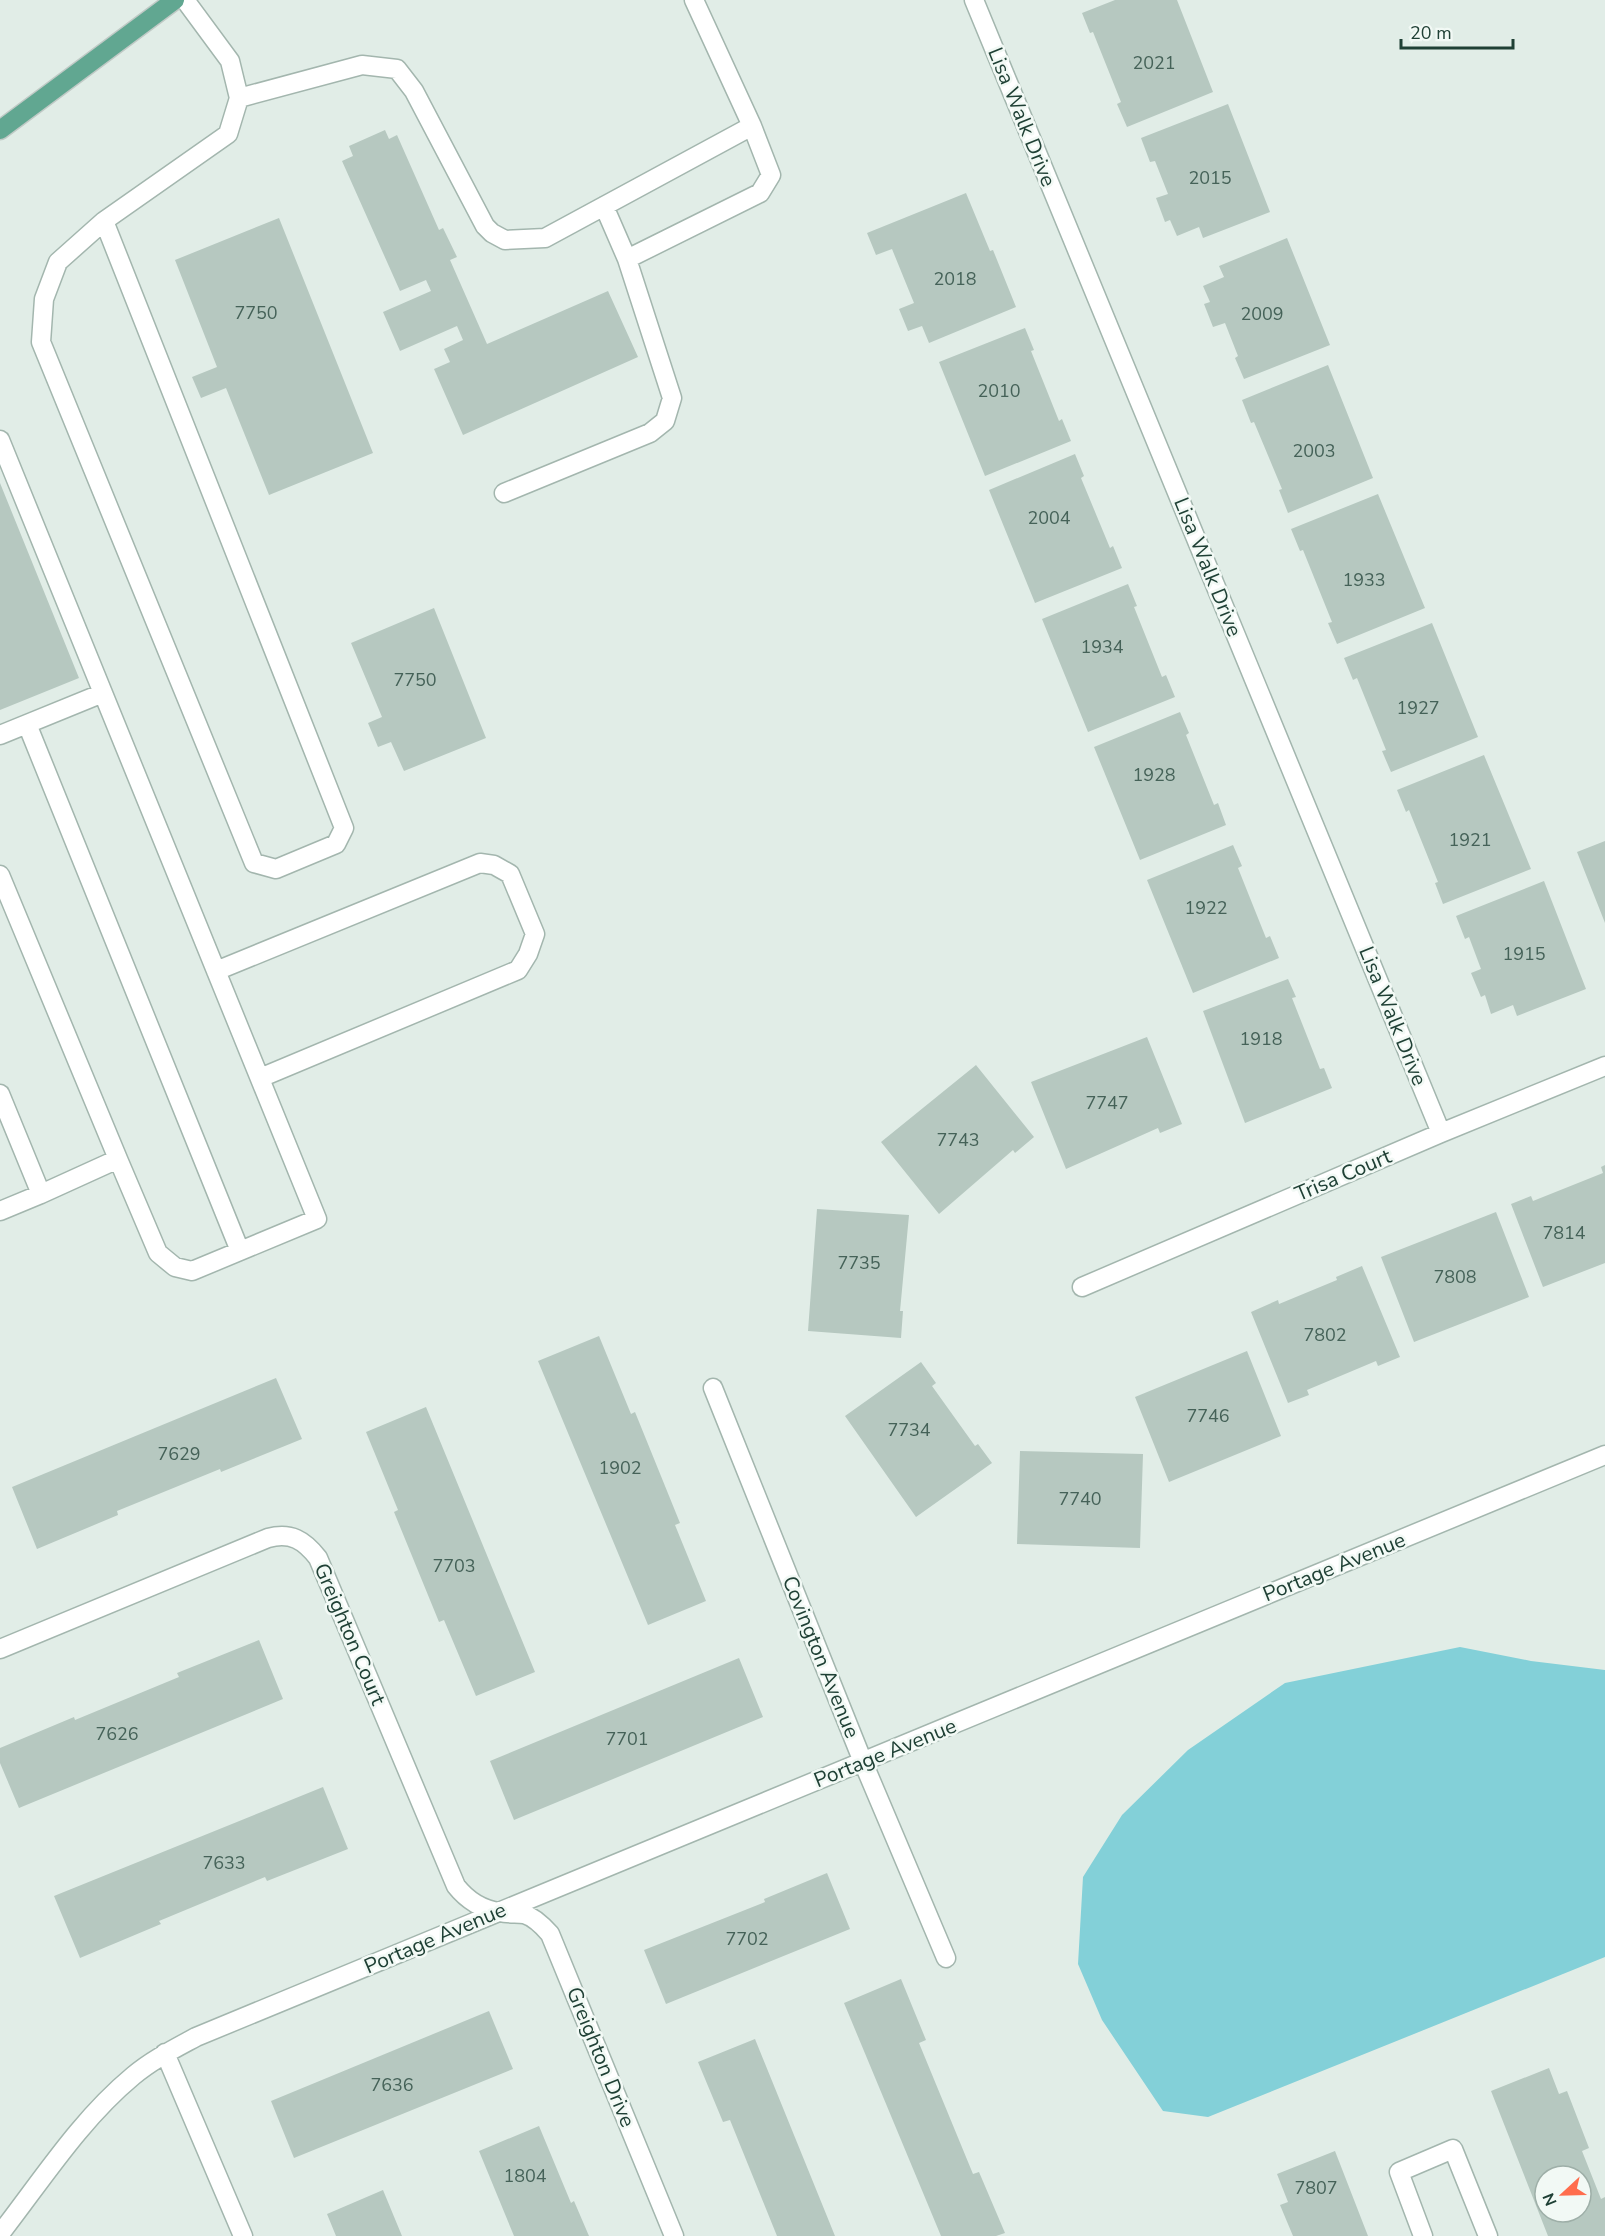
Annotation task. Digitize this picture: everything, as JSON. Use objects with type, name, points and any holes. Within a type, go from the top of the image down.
[{"type":"main road","points":[[0,130],[175,0]]},
{"type":"street","points":[[104,221],[344,828],[336,844],[276,869],[254,863],[41,342],[44,299],[58,262],[104,221],[228,134],[239,98],[230,61],[185,0]]},
{"type":"street","points":[[627,259],[760,193],[771,175],[752,126],[694,0]]},
{"type":"street","name":"Lisa Walk Drive","points":[[974,0],[1441,1133]]},
{"type":"street","points":[[239,98],[362,65],[398,69],[414,91],[485,226],[505,240],[545,238],[752,126]]},
{"type":"street","points":[[504,493],[650,433],[665,422],[672,398],[627,259],[604,206]]},
{"type":"street","points":[[0,440],[317,1219],[192,1271],[175,1267],[158,1253],[0,875]]},
{"type":"street","points":[[0,735],[103,693]]},
{"type":"street","points":[[27,724],[240,1251]]},
{"type":"street","points":[[216,971],[480,863],[494,865],[510,874],[535,934],[528,954],[518,970],[260,1078]]},
{"type":"street","name":"Trisa Court","points":[[1082,1287],[1441,1133],[1605,1066]]},
{"type":"street","points":[[0,1095],[41,1194]]},
{"type":"street","points":[[0,1211],[118,1159]]},
{"type":"street","name":"Covington Avenue","points":[[713,1388],[863,1762],[946,1958]]},
{"type":"street","name":"Portage Avenue","points":[[0,2234],[101,2104],[132,2076],[165,2053],[214,2030],[496,1912],[1605,1455]]},
{"type":"street","name":"Greighton Court","points":[[0,1649],[268,1538],[288,1536],[298,1538],[318,1558],[456,1886],[479,1906],[496,1912]]},
{"type":"street","name":"Greighton Drive","points":[[496,1912],[525,1915],[540,1924],[550,1934],[674,2236]]},
{"type":"street","points":[[165,2053],[243,2236]]},
{"type":"street","points":[[1423,2236],[1399,2172],[1453,2149],[1488,2236]]},
{"type":"water","points":[[1460,1647],[1531,1661],[1605,1670],[1605,1957],[1208,2117],[1163,2111],[1102,2020],[1078,1964],[1083,1877],[1122,1815],[1188,1750],[1285,1683]]},
{"type":"building","points":[[1115,0],[1177,0],[1213,92],[1127,127],[1117,104],[1121,102],[1093,32],[1090,33],[1082,13]]},
{"type":"building","points":[[1228,104],[1270,212],[1203,238],[1199,227],[1177,236],[1170,220],[1165,222],[1156,198],[1168,194],[1155,161],[1150,162],[1141,138]]},
{"type":"building","points":[[385,130],[389,139],[397,135],[439,230],[443,228],[457,257],[450,260],[487,344],[608,291],[638,357],[463,435],[434,369],[450,362],[444,349],[463,340],[457,326],[400,351],[383,312],[431,291],[426,280],[400,291],[342,161],[353,156],[349,146]]},
{"type":"building","points":[[966,193],[990,251],[993,250],[1016,307],[929,343],[922,326],[908,331],[899,309],[914,303],[892,249],[876,255],[867,233]]},
{"type":"building","points":[[279,218],[373,453],[269,495],[226,388],[201,398],[192,377],[217,367],[175,260]]},
{"type":"building","points":[[1287,238],[1330,345],[1244,379],[1225,323],[1213,327],[1204,304],[1210,302],[1203,286],[1224,277],[1219,266]]},
{"type":"building","points":[[1025,328],[1034,350],[1031,351],[1059,421],[1062,419],[1071,441],[985,476],[939,362]]},
{"type":"building","points":[[1328,365],[1373,478],[1288,513],[1279,490],[1282,489],[1254,422],[1251,423],[1242,400]]},
{"type":"building","points":[[1075,454],[1084,476],[1081,478],[1110,548],[1113,546],[1122,568],[1035,603],[989,490]]},
{"type":"building","points":[[0,483],[79,678],[0,710]]},
{"type":"building","points":[[1378,494],[1425,608],[1337,644],[1328,623],[1332,622],[1303,550],[1300,551],[1291,529]]},
{"type":"building","points":[[1128,584],[1137,606],[1134,607],[1162,677],[1166,675],[1175,697],[1088,732],[1042,619]]},
{"type":"building","points":[[434,608],[486,738],[404,771],[391,742],[378,747],[368,723],[382,717],[351,643]]},
{"type":"building","points":[[1432,623],[1478,737],[1391,772],[1382,751],[1386,750],[1357,678],[1353,680],[1344,658]]},
{"type":"building","points":[[1180,712],[1189,733],[1186,735],[1214,805],[1218,803],[1226,825],[1140,860],[1094,747]]},
{"type":"building","points":[[1484,755],[1531,869],[1443,904],[1435,883],[1438,882],[1409,810],[1406,812],[1397,790]]},
{"type":"building","points":[[1605,841],[1605,923],[1577,852]]},
{"type":"building","points":[[1233,845],[1242,866],[1238,868],[1266,938],[1270,936],[1279,958],[1193,993],[1147,880]]},
{"type":"building","points":[[1544,881],[1586,989],[1517,1016],[1513,1005],[1491,1014],[1485,995],[1481,997],[1471,973],[1481,969],[1469,937],[1465,939],[1456,916]]},
{"type":"building","points":[[1288,979],[1296,997],[1292,998],[1320,1069],[1324,1068],[1332,1088],[1245,1123],[1203,1011]]},
{"type":"building","points":[[1147,1037],[1182,1124],[1160,1133],[1158,1128],[1066,1169],[1031,1082]]},
{"type":"building","points":[[976,1065],[1034,1137],[1015,1153],[1013,1150],[939,1214],[881,1142]]},
{"type":"building","points":[[1605,1165],[1605,1263],[1543,1287],[1511,1204],[1531,1196],[1533,1201],[1603,1173],[1601,1167]]},
{"type":"building","points":[[817,1209],[909,1215],[900,1311],[903,1311],[901,1338],[808,1331]]},
{"type":"building","points":[[1496,1212],[1529,1297],[1414,1342],[1381,1257]]},
{"type":"building","points":[[1362,1266],[1400,1357],[1378,1366],[1376,1361],[1307,1390],[1309,1395],[1288,1403],[1251,1312],[1278,1300],[1279,1304],[1337,1280],[1336,1277]]},
{"type":"building","points":[[599,1336],[631,1414],[635,1412],[680,1523],[675,1525],[706,1601],[648,1625],[538,1361]]},
{"type":"building","points":[[1247,1351],[1281,1436],[1169,1482],[1135,1397]]},
{"type":"building","points":[[921,1362],[936,1383],[932,1386],[975,1446],[978,1444],[992,1463],[916,1517],[845,1416]]},
{"type":"building","points":[[276,1378],[302,1439],[117,1511],[118,1515],[37,1549],[12,1487]]},
{"type":"building","points":[[426,1407],[535,1672],[476,1696],[444,1620],[439,1622],[394,1512],[398,1510],[366,1432]]},
{"type":"building","points":[[1020,1451],[1143,1454],[1140,1548],[1017,1544]]},
{"type":"building","points":[[259,1640],[283,1699],[19,1808],[0,1763],[0,1748],[179,1677],[177,1673]]},
{"type":"building","points":[[739,1658],[763,1717],[514,1820],[490,1761]]},
{"type":"building","points":[[323,1787],[348,1849],[267,1881],[265,1877],[159,1921],[161,1924],[80,1958],[54,1896]]},
{"type":"building","points":[[827,1873],[850,1929],[666,2004],[644,1950],[765,1902],[764,1899]]},
{"type":"building","points":[[901,1979],[926,2040],[919,2043],[973,2174],[979,2172],[1005,2233],[996,2236],[941,2236],[844,2003]]},
{"type":"building","points":[[489,2011],[513,2069],[294,2158],[271,2101]]},
{"type":"building","points":[[755,2039],[835,2236],[777,2236],[730,2120],[723,2122],[698,2062]]},
{"type":"building","points":[[1549,2068],[1559,2094],[1567,2091],[1589,2148],[1582,2151],[1587,2164],[1533,2164],[1533,2198],[1491,2091]]},
{"type":"building","points":[[539,2126],[571,2203],[574,2201],[589,2236],[514,2236],[479,2151]]},
{"type":"building","points":[[1335,2151],[1368,2236],[1293,2236],[1280,2205],[1288,2202],[1277,2174]]},
{"type":"building","points":[[1593,2179],[1601,2199],[1605,2197],[1605,2236],[1548,2236],[1543,2224],[1593,2224]]},
{"type":"building","points":[[383,2190],[402,2236],[336,2236],[327,2214]]}]
